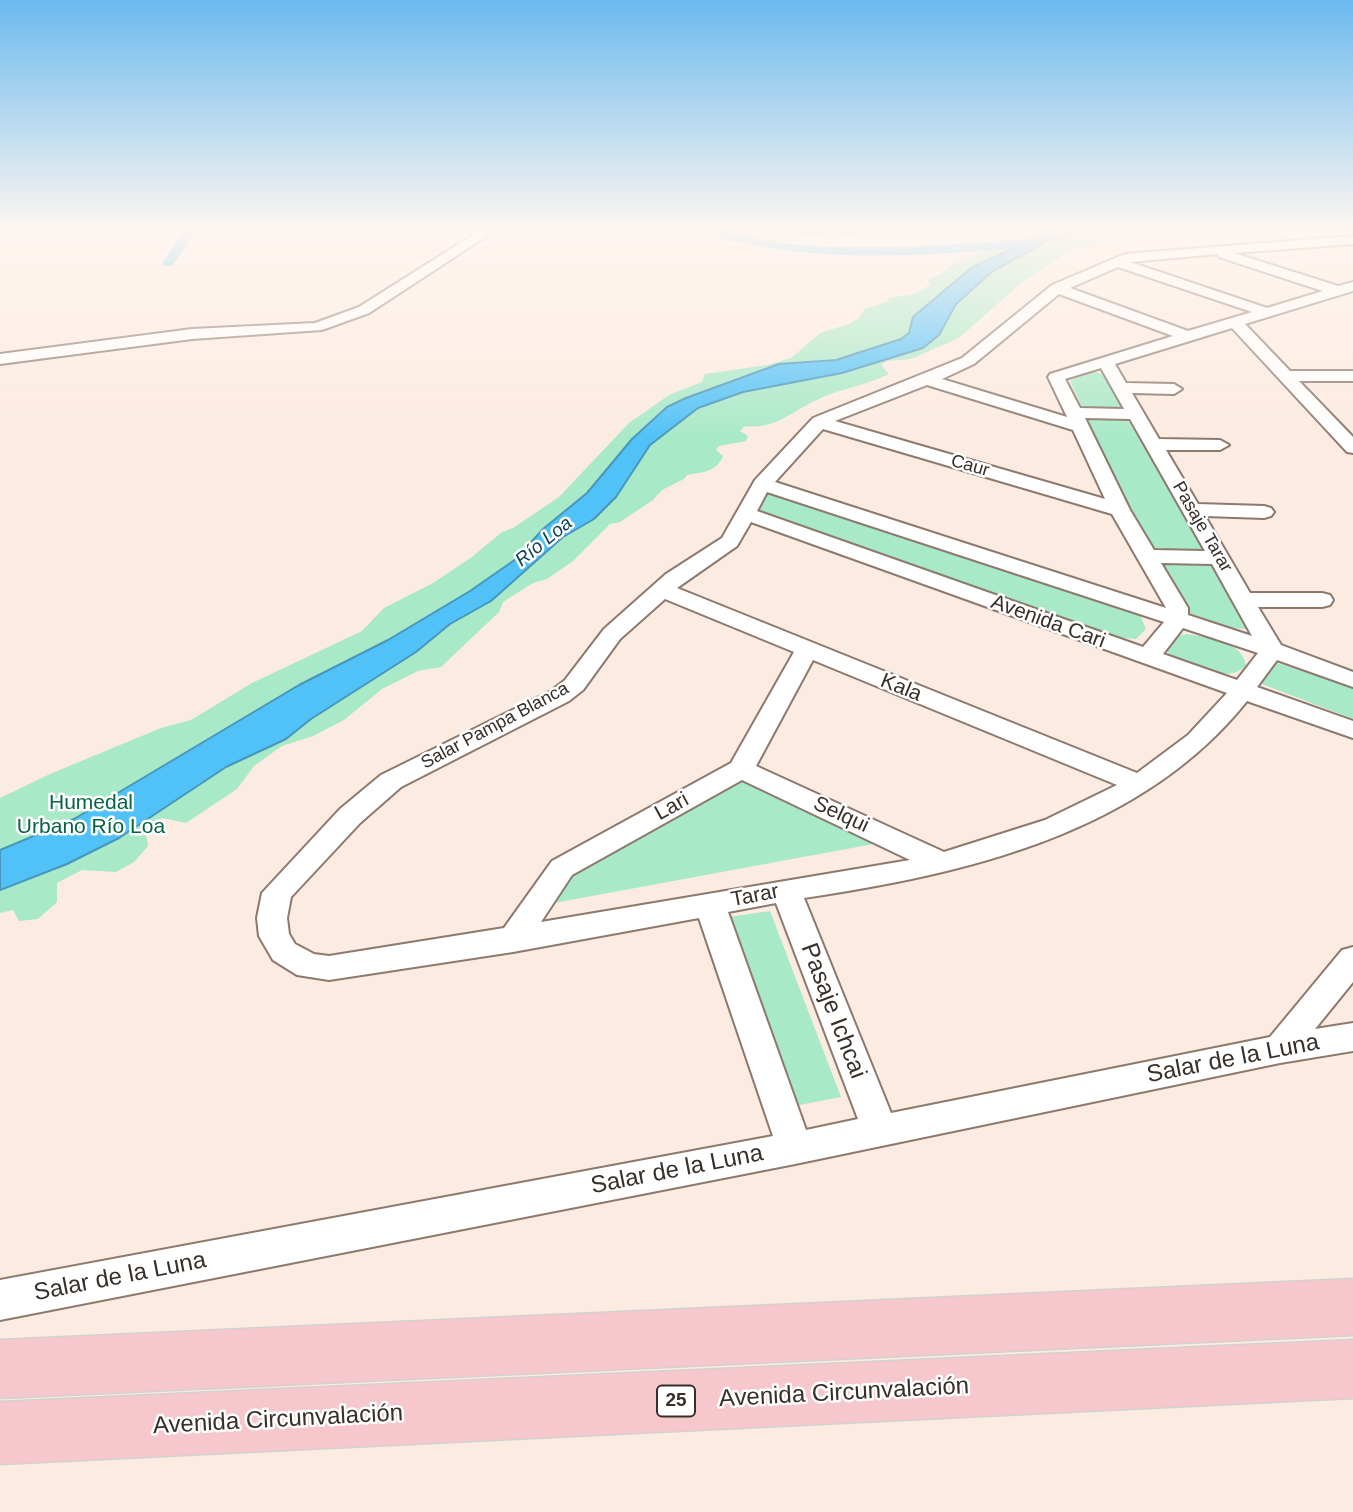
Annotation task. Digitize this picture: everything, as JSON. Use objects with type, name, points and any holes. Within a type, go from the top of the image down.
[{"type":"highway","points":[[0,1369],[1353,1307]]},
{"type":"highway","name":"Avenida Circunvalación","points":[[0,1433],[1353,1369]]},
{"type":"street","points":[[0,359],[192,334],[317,327],[364,310],[382,299]]},
{"type":"street","name":"Salar Pampa Blanca","points":[[277,893],[350,816],[391,781],[560,696],[574,685],[604,642],[687,569],[730,542],[762,484],[820,422],[844,410],[926,380],[968,360],[1044,299]]},
{"type":"street","points":[[1085,299],[1189,337]]},
{"type":"street","points":[[1226,299],[1269,313]]},
{"type":"street","points":[[1147,658],[1177,621],[1177,608],[1121,510],[1056,377],[1237,324],[1313,299]]},
{"type":"street","points":[[1237,324],[1349,439]]},
{"type":"street","name":"Pasaje Tarar","points":[[1106,362],[1272,650]]},
{"type":"street","points":[[1288,376],[1353,376]]},
{"type":"street","points":[[926,380],[1077,420],[1136,414]]},
{"type":"street","points":[[1121,388],[1174,388]]},
{"type":"street","name":"Caur","points":[[820,422],[1121,510]]},
{"type":"street","points":[[1154,444],[1220,445]]},
{"type":"street","name":"Avenida Cari","points":[[762,484],[1272,650],[1353,680]]},
{"type":"street","points":[[1192,510],[1264,512]]},
{"type":"street","name":"Avenida Cari","points":[[744,513],[1353,730]]},
{"type":"street","points":[[1146,556],[1220,558]]},
{"type":"street","name":"Kala","points":[[663,590],[1140,784]]},
{"type":"street","points":[[1245,600],[1322,600]]},
{"type":"street","points":[[741,769],[807,650]]},
{"type":"street","points":[[1243,691],[1272,650]]},
{"type":"street","name":"Tarar","points":[[277,893],[272,918],[274,936],[284,952],[308,966],[329,968],[513,940],[786,890],[901,872],[1054,826],[1140,784],[1196,743],[1219,721],[1243,691]]},
{"type":"street","name":"Selqui","points":[[741,769],[940,862]]},
{"type":"street","name":"Lari","points":[[513,940],[562,867],[741,769]]},
{"type":"street","name":"Pasaje Ichcai","points":[[786,890],[880,1131]]},
{"type":"street","points":[[710,905],[795,1148]]},
{"type":"street","points":[[1280,1049],[1353,959]]},
{"type":"street","name":"Salar de la Luna","points":[[0,1300],[795,1148],[1280,1049],[1353,1037]]},
{"type":"green space","name":"Humedal Urbano Río Loa","points":[[889,299],[1003,299],[959,338],[911,359],[887,361],[881,365],[889,374],[821,398],[775,422],[745,426],[740,431],[748,436],[746,441],[719,446],[716,450],[723,456],[717,466],[708,471],[687,475],[620,522],[610,524],[573,561],[547,579],[533,583],[503,602],[499,612],[441,667],[418,671],[382,689],[344,720],[313,736],[282,746],[254,766],[237,789],[186,823],[162,818],[145,828],[148,846],[134,862],[116,872],[82,870],[57,883],[57,902],[38,919],[19,921],[13,910],[0,913],[0,798],[161,728],[191,720],[252,683],[362,631],[384,608],[433,583],[472,557],[502,532],[513,528],[559,497],[629,423],[669,395],[702,382],[705,374],[767,365],[791,358],[820,333],[849,324],[859,318],[865,309],[887,302]]},
{"type":"green space","points":[[1091,370],[1104,375],[1123,411],[1084,411],[1070,381]]},
{"type":"green space","points":[[1087,417],[1120,418],[1129,422],[1205,549],[1200,552],[1162,553],[1151,549],[1084,420]]},
{"type":"green space","points":[[777,494],[1134,612],[1141,617],[1146,629],[1136,639],[1111,637],[761,513],[755,505],[765,495]]},
{"type":"green space","points":[[1157,561],[1211,562],[1248,624],[1246,629],[1232,628],[1183,611]]},
{"type":"green space","points":[[1187,634],[1214,639],[1231,646],[1243,657],[1246,665],[1230,674],[1220,673],[1199,668],[1171,656],[1166,650],[1170,637]]},
{"type":"green space","points":[[1274,662],[1353,687],[1353,719],[1259,683]]},
{"type":"green space","points":[[742,781],[879,843],[554,903],[583,862]]},
{"type":"green space","points":[[770,911],[841,1097],[794,1106],[729,917]]},
{"type":"water","name":"Río Loa","points":[[935,299],[962,299],[956,304],[939,335],[923,348],[842,373],[743,392],[698,408],[650,445],[616,497],[594,519],[563,537],[491,601],[450,624],[416,652],[311,719],[286,739],[226,767],[119,838],[67,864],[0,890],[0,850],[74,819],[299,685],[388,640],[470,591],[516,559],[543,529],[587,493],[632,439],[667,407],[779,364],[836,360],[901,339],[909,333],[913,317]]}]
